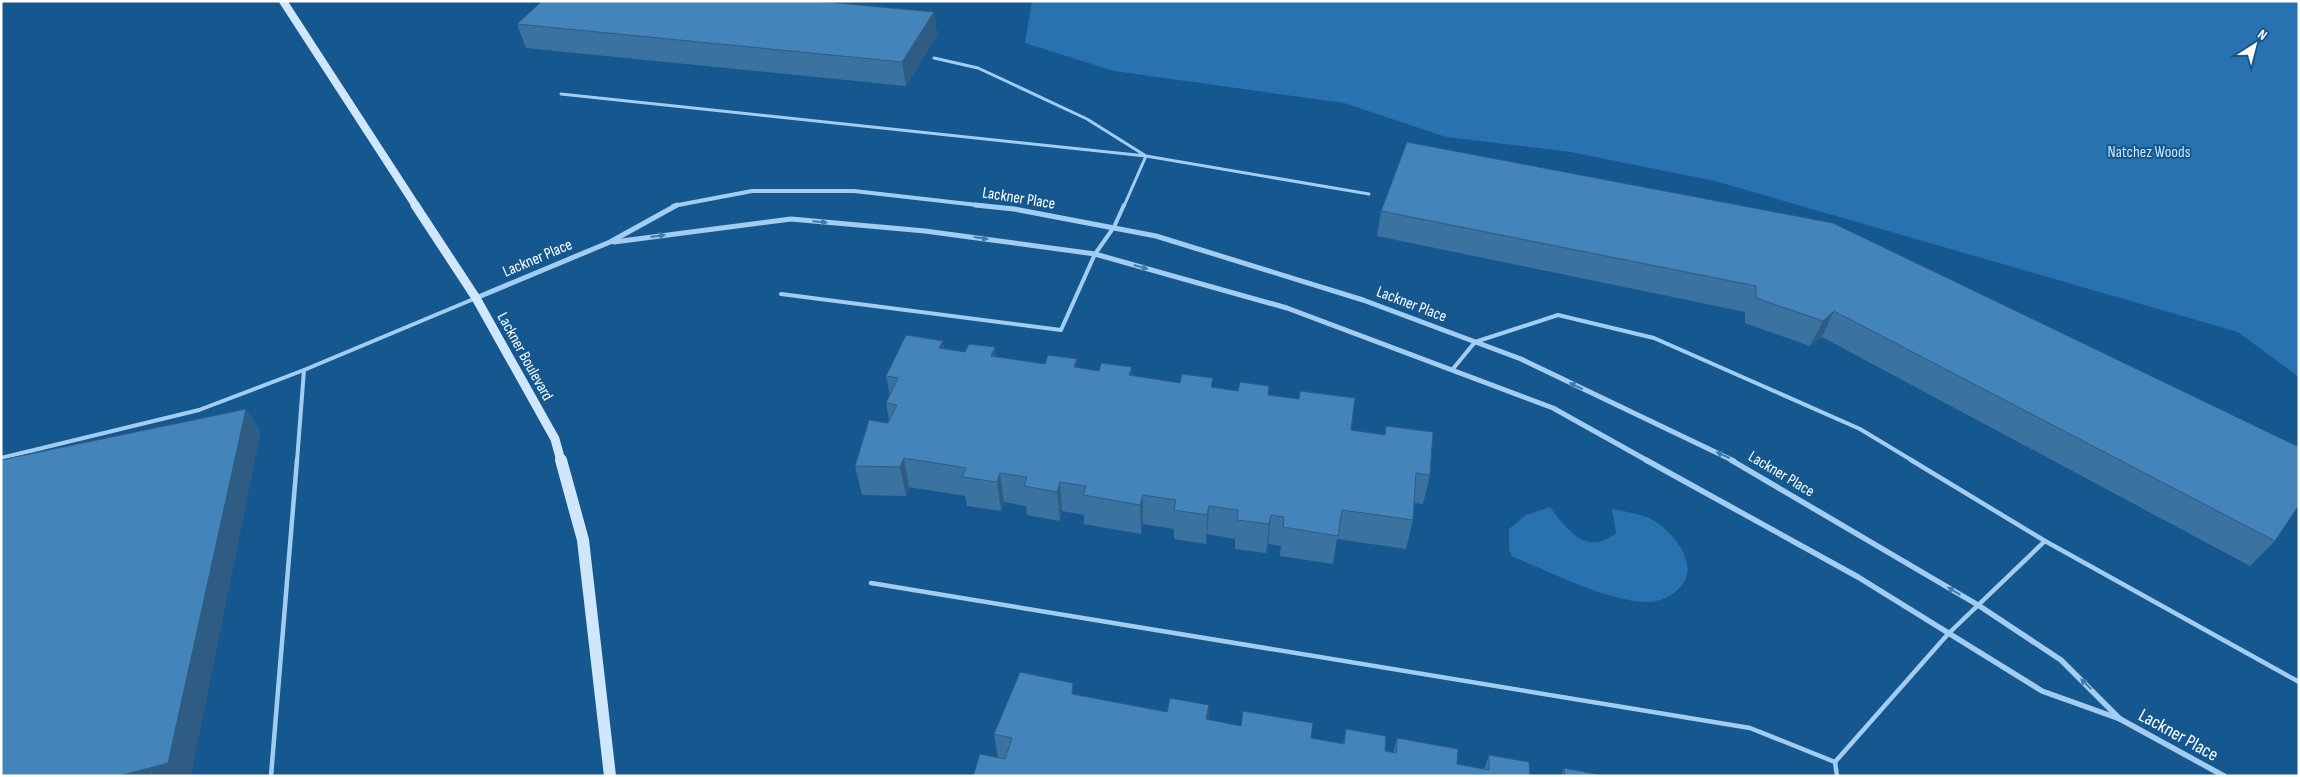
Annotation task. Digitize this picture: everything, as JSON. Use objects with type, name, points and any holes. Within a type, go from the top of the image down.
[{"type":"main road","name":"Lackner Boulevard","points":[[283,1],[476,298],[555,439],[584,540],[610,776]]},
{"type":"street","name":"Lackner Place","points":[[476,298],[610,242],[675,205],[752,191],[854,190],[1014,209],[1156,236],[1363,300],[1521,359],[1738,462],[1978,605],[2061,660],[2120,719]]},
{"type":"street","name":"Lackner Place","points":[[610,242],[791,219],[925,231],[1095,254],[1286,308],[1554,408],[1858,577],[2042,692],[2120,719],[2224,776]]},
{"type":"lane","points":[[934,58],[988,73],[1087,119],[1146,156]]},
{"type":"lane","points":[[561,94],[1146,156],[1369,194]]},
{"type":"lane","points":[[781,294],[1061,330],[1095,254],[1114,227],[1146,156]]},
{"type":"lane","points":[[1,458],[199,410],[304,370],[476,298]]},
{"type":"lane","points":[[1452,370],[1475,342],[1558,315],[1654,338],[1860,429],[2046,541],[2299,682]]},
{"type":"lane","points":[[271,776],[304,370]]},
{"type":"lane","points":[[1837,776],[1835,762],[1948,634],[2046,541]]},
{"type":"lane","points":[[871,582],[1750,728],[1835,762]]},
{"type":"green space","name":"Natchez Woods","points":[[1032,1],[2299,1],[2299,377],[2238,332],[1715,181],[1571,152],[1446,137],[1344,103],[1114,71],[1025,43]]},
{"type":"green space","points":[[1550,507],[1563,524],[1578,538],[1596,542],[1606,540],[1616,533],[1612,509],[1649,518],[1663,528],[1679,544],[1686,560],[1687,569],[1683,584],[1663,599],[1646,602],[1631,600],[1614,597],[1561,578],[1513,557],[1509,550],[1509,529],[1526,515]]},
{"type":"building","points":[[542,1],[817,1],[934,12],[902,62],[517,24]]},
{"type":"building","points":[[1407,142],[1833,223],[2299,447],[2299,505],[2275,541],[1834,311],[1823,321],[1756,298],[1756,286],[1381,211]]},
{"type":"building","points":[[906,335],[943,341],[939,348],[965,352],[969,344],[995,347],[991,356],[1045,364],[1048,355],[1077,359],[1074,367],[1099,371],[1101,363],[1132,367],[1129,375],[1180,383],[1182,374],[1213,378],[1211,387],[1238,391],[1240,382],[1269,386],[1268,395],[1299,399],[1300,391],[1355,398],[1351,430],[1385,435],[1386,426],[1433,432],[1430,475],[1416,473],[1413,520],[1342,510],[1338,536],[1283,527],[1284,517],[1271,515],[1269,524],[1237,520],[1238,510],[1209,506],[1207,515],[1174,510],[1176,500],[1143,495],[1140,505],[1083,495],[1086,486],[1060,482],[1057,492],[1024,486],[1027,477],[1000,473],[997,482],[962,477],[966,468],[904,458],[900,467],[855,466],[869,420],[888,423],[897,405],[886,403],[898,378],[886,376]]},
{"type":"building","points":[[246,409],[168,763],[119,776],[1,776],[1,460]]},
{"type":"building","points":[[1020,672],[1073,683],[1072,694],[1167,712],[1170,698],[1209,705],[1206,719],[1241,726],[1243,711],[1313,723],[1311,738],[1344,744],[1346,729],[1386,736],[1385,751],[1396,753],[1397,738],[1458,749],[1457,764],[1489,770],[1489,755],[1529,762],[1530,776],[973,776],[980,754],[1005,759],[1012,738],[994,734]]},
{"type":"building","points":[[1564,768],[1607,776],[1565,776]]}]
